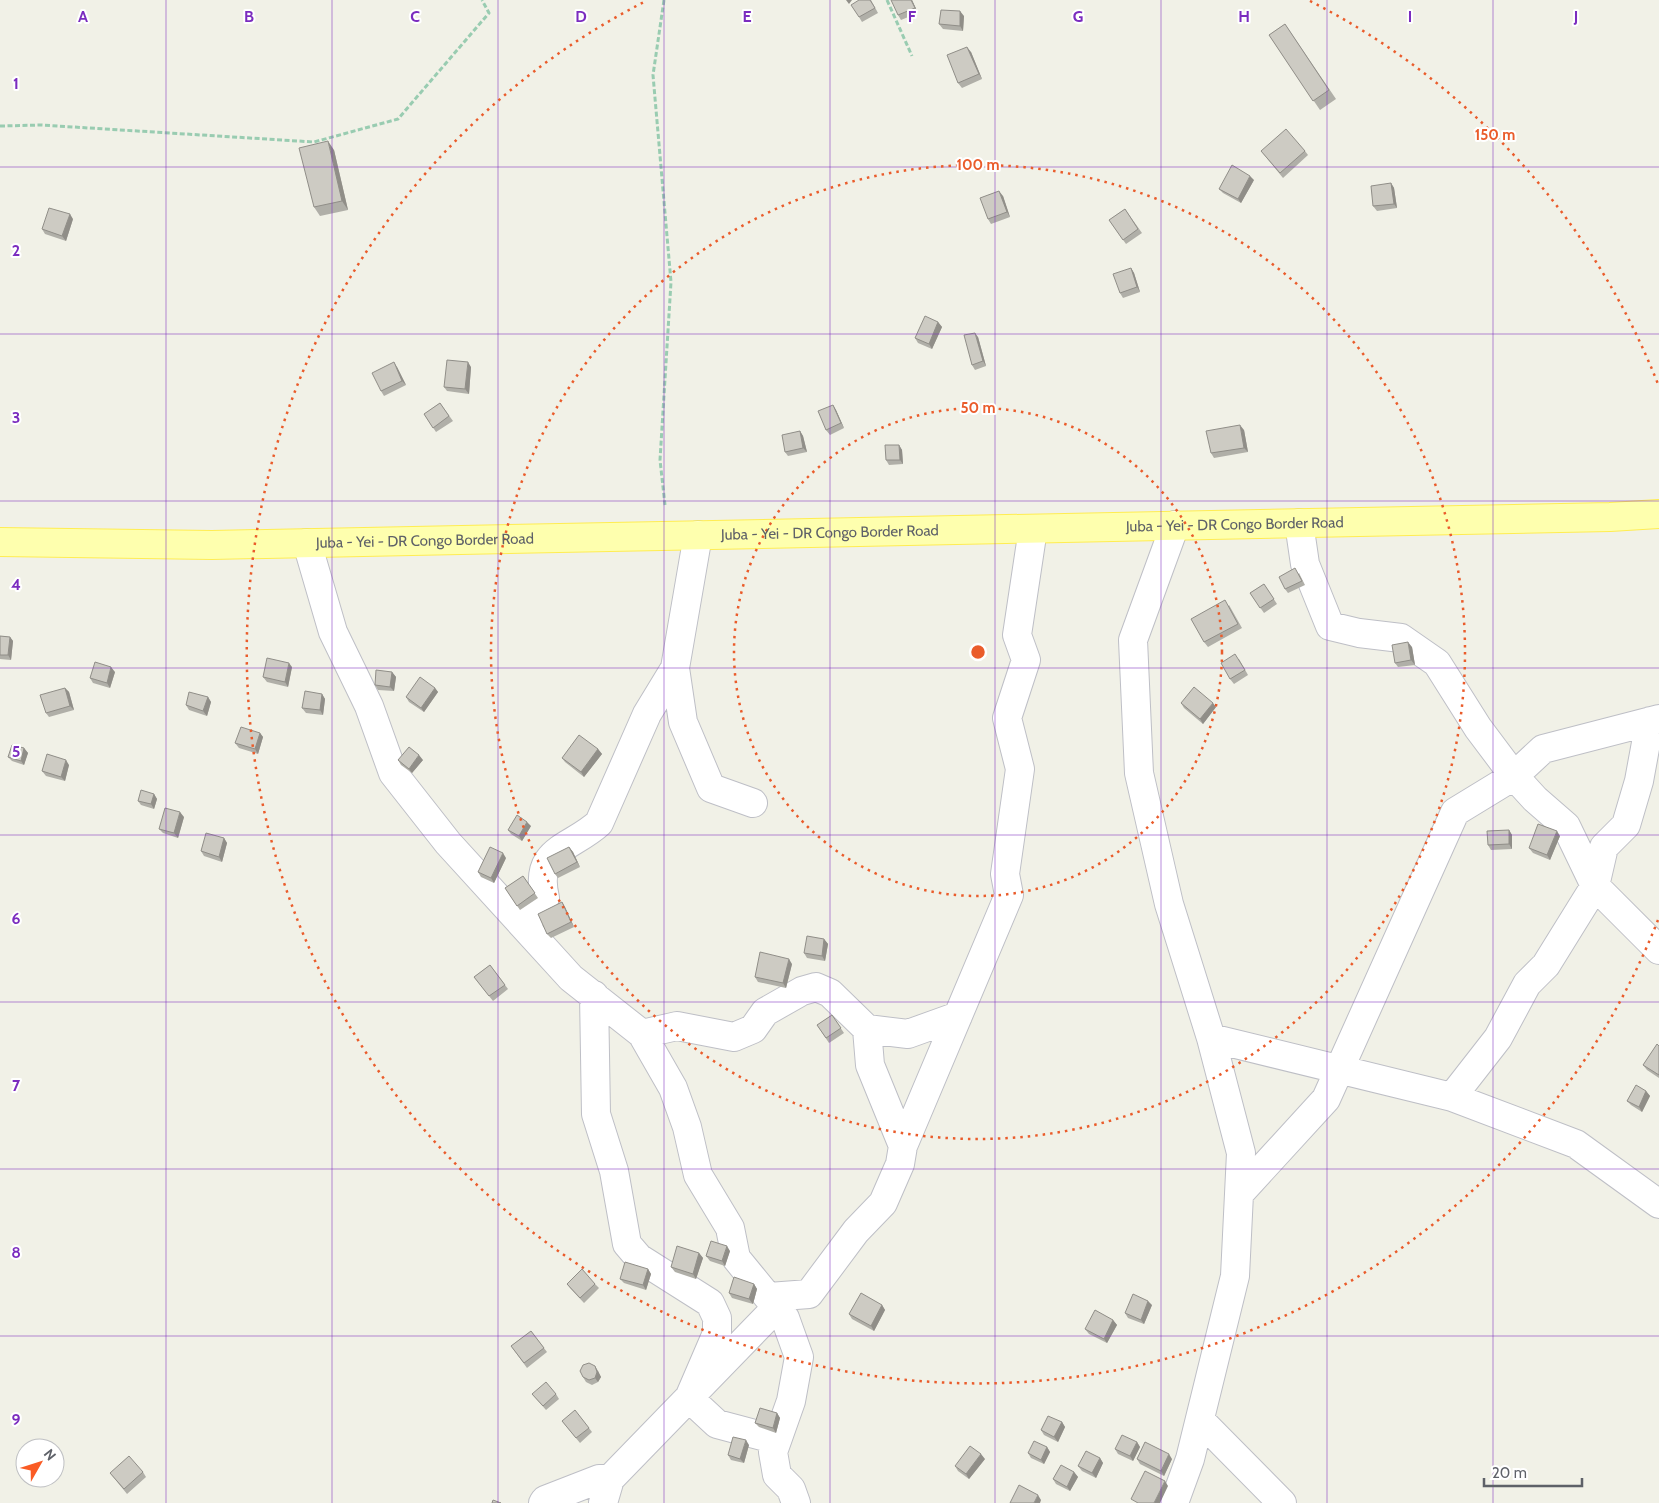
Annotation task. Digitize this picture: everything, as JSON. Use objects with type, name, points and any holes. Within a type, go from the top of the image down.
[{"type":"main road","name":"Juba - Yei - DR Congo Border Road","points":[[0,542],[212,545],[1610,517],[1659,514]]},
{"type":"street","points":[[1298,523],[1305,564],[1330,626],[1358,633],[1401,638],[1437,663],[1478,728],[1514,776],[1535,799],[1566,826],[1595,886],[1659,950]]},
{"type":"street","points":[[1174,1503],[1190,1459],[1235,1276],[1241,1153],[1211,1038],[1169,904],[1139,773],[1133,640],[1175,525]]},
{"type":"street","points":[[543,1503],[545,1500],[599,1479],[606,1491],[773,1302],[809,1294],[856,1231],[883,1203],[900,1164],[903,1146],[1009,895],[1005,874],[1020,768],[1007,718],[1026,660],[1017,635],[1033,528]]},
{"type":"street","points":[[698,535],[675,668],[683,722],[711,788],[753,803]]},
{"type":"street","points":[[307,543],[333,632],[368,706],[393,773],[448,843],[572,978],[642,1034],[673,1088],[687,1127],[698,1175],[730,1228],[736,1258],[785,1318],[799,1357],[791,1401],[773,1452],[777,1475],[791,1489],[796,1503]]},
{"type":"street","points":[[525,926],[546,898],[541,882],[547,861],[563,845],[587,834],[598,823],[647,714],[675,668]]},
{"type":"street","points":[[1239,1194],[1326,1099],[1455,812],[1514,776],[1543,749],[1655,720],[1626,825],[1604,847],[1595,886],[1546,966],[1527,984],[1498,1038],[1452,1097]]},
{"type":"street","points":[[642,1034],[677,1026],[734,1037],[753,1029],[765,1012],[802,990],[816,987],[830,993],[867,1029],[908,1034],[958,1016]]},
{"type":"street","points":[[594,995],[596,1114],[614,1171],[627,1244],[639,1258],[710,1303],[717,1318],[717,1333],[689,1398]]},
{"type":"street","points":[[867,1029],[870,1065],[903,1146]]},
{"type":"street","points":[[1211,1038],[1452,1097],[1576,1144],[1659,1204]]},
{"type":"street","points":[[689,1398],[717,1424],[777,1440]]},
{"type":"street","points":[[1200,1420],[1282,1503]]},
{"type":"path","points":[[0,126],[41,126],[314,142],[398,119],[489,13],[482,0]]},
{"type":"path","points":[[664,0],[652,76],[671,282],[660,460],[668,536]]},
{"type":"path","points":[[887,0],[912,56]]},
{"type":"building","points":[[859,0],[870,0],[875,8],[859,17],[851,5]]},
{"type":"building","points":[[891,0],[911,0],[915,8],[898,15]]},
{"type":"building","points":[[941,10],[960,11],[960,26],[939,24]]},
{"type":"building","points":[[1285,24],[1329,90],[1313,101],[1269,35]]},
{"type":"building","points":[[967,47],[979,74],[958,83],[947,55]]},
{"type":"building","points":[[1286,129],[1305,151],[1280,173],[1261,151]]},
{"type":"building","points":[[328,141],[342,201],[314,207],[299,148]]},
{"type":"building","points":[[1232,165],[1250,176],[1238,199],[1219,189]]},
{"type":"building","points":[[1391,183],[1394,204],[1373,206],[1371,186]]},
{"type":"building","points":[[999,191],[1007,212],[988,219],[980,198]]},
{"type":"building","points":[[49,208],[70,214],[62,236],[42,229]]},
{"type":"building","points":[[1125,209],[1138,229],[1123,240],[1109,220]]},
{"type":"building","points":[[1131,268],[1137,287],[1120,293],[1113,274]]},
{"type":"building","points":[[925,316],[938,322],[929,344],[915,338]]},
{"type":"building","points":[[975,333],[983,361],[972,365],[964,335]]},
{"type":"building","points":[[447,360],[468,362],[465,389],[444,387]]},
{"type":"building","points":[[394,362],[402,381],[381,391],[372,373]]},
{"type":"building","points":[[440,403],[449,416],[433,428],[424,414]]},
{"type":"building","points":[[833,405],[841,423],[826,430],[818,411]]},
{"type":"building","points":[[1240,425],[1244,448],[1211,453],[1206,431]]},
{"type":"building","points":[[800,431],[803,448],[785,452],[782,435]]},
{"type":"building","points":[[885,445],[899,445],[900,460],[886,460]]},
{"type":"building","points":[[1295,568],[1302,581],[1285,589],[1279,577]]},
{"type":"building","points":[[1264,584],[1274,599],[1260,608],[1250,593]]},
{"type":"building","points":[[1225,600],[1238,624],[1204,642],[1191,619]]},
{"type":"building","points":[[0,636],[10,637],[8,655],[0,655]]},
{"type":"building","points":[[1408,642],[1411,660],[1395,663],[1392,645]]},
{"type":"building","points":[[1235,654],[1245,670],[1230,679],[1221,663]]},
{"type":"building","points":[[267,658],[289,663],[285,682],[263,677]]},
{"type":"building","points":[[95,662],[111,667],[107,683],[90,678]]},
{"type":"building","points":[[376,670],[392,672],[390,687],[375,685]]},
{"type":"building","points":[[420,677],[435,688],[421,708],[406,697]]},
{"type":"building","points":[[1194,687],[1213,703],[1200,719],[1181,703]]},
{"type":"building","points":[[65,688],[70,706],[46,713],[40,695]]},
{"type":"building","points":[[305,691],[322,694],[320,710],[302,708]]},
{"type":"building","points":[[189,692],[208,697],[203,711],[186,705]]},
{"type":"building","points":[[241,727],[260,733],[255,749],[235,743]]},
{"type":"building","points":[[579,735],[598,749],[581,772],[562,758]]},
{"type":"building","points":[[12,745],[24,748],[21,761],[8,757]]},
{"type":"building","points":[[409,747],[419,755],[409,769],[398,760]]},
{"type":"building","points":[[47,754],[66,760],[61,777],[42,771]]},
{"type":"building","points":[[141,790],[154,794],[151,804],[138,801]]},
{"type":"building","points":[[165,808],[180,812],[174,833],[159,829]]},
{"type":"building","points":[[517,815],[527,822],[519,836],[508,830]]},
{"type":"building","points":[[1538,824],[1557,831],[1547,855],[1529,848]]},
{"type":"building","points":[[1509,830],[1509,844],[1488,845],[1487,831]]},
{"type":"building","points":[[206,833],[224,838],[219,857],[201,851]]},
{"type":"building","points":[[490,847],[503,853],[491,878],[478,872]]},
{"type":"building","points":[[569,847],[577,862],[555,874],[547,858]]},
{"type":"building","points":[[523,876],[535,893],[517,906],[505,888]]},
{"type":"building","points":[[562,902],[571,922],[547,934],[538,914]]},
{"type":"building","points":[[807,936],[824,939],[822,956],[804,953]]},
{"type":"building","points":[[760,952],[789,959],[783,983],[755,977]]},
{"type":"building","points":[[490,965],[505,985],[489,996],[474,977]]},
{"type":"building","points":[[832,1015],[841,1028],[826,1038],[817,1025]]},
{"type":"building","points":[[1657,1044],[1659,1046],[1659,1075],[1643,1065]]},
{"type":"building","points":[[1636,1085],[1646,1091],[1639,1107],[1627,1101]]},
{"type":"building","points":[[711,1241],[727,1246],[722,1261],[706,1256]]},
{"type":"building","points":[[677,1246],[699,1253],[693,1274],[671,1267]]},
{"type":"building","points":[[625,1262],[648,1269],[643,1285],[620,1279]]},
{"type":"building","points":[[582,1269],[595,1284],[580,1298],[567,1284]]},
{"type":"building","points":[[734,1277],[754,1284],[749,1299],[729,1293]]},
{"type":"building","points":[[861,1293],[882,1305],[871,1326],[849,1314]]},
{"type":"building","points":[[1133,1294],[1148,1301],[1141,1320],[1125,1313]]},
{"type":"building","points":[[1095,1310],[1113,1320],[1104,1339],[1085,1329]]},
{"type":"building","points":[[531,1331],[544,1348],[524,1363],[511,1346]]},
{"type":"building","points":[[589,1363],[595,1366],[597,1372],[595,1378],[589,1380],[583,1377],[580,1371],[583,1365]]},
{"type":"building","points":[[546,1382],[556,1394],[543,1406],[532,1394]]},
{"type":"building","points":[[760,1408],[777,1413],[773,1428],[755,1423]]},
{"type":"building","points":[[575,1410],[589,1428],[576,1438],[562,1421]]},
{"type":"building","points":[[1048,1416],[1062,1422],[1054,1437],[1041,1430]]},
{"type":"building","points":[[1122,1435],[1137,1442],[1130,1456],[1115,1449]]},
{"type":"building","points":[[733,1437],[746,1440],[740,1459],[728,1455]]},
{"type":"building","points":[[1034,1441],[1047,1447],[1041,1460],[1028,1453]]},
{"type":"building","points":[[1145,1442],[1169,1454],[1161,1471],[1137,1459]]},
{"type":"building","points":[[970,1446],[981,1454],[966,1474],[955,1466]]},
{"type":"building","points":[[1086,1451],[1100,1458],[1092,1473],[1078,1466]]},
{"type":"building","points":[[129,1456],[143,1472],[124,1489],[110,1473]]},
{"type":"building","points":[[1061,1465],[1074,1472],[1067,1487],[1053,1479]]},
{"type":"building","points":[[1145,1471],[1165,1481],[1154,1503],[1138,1503],[1131,1499]]},
{"type":"building","points":[[1019,1485],[1038,1495],[1034,1503],[1010,1503]]}]
